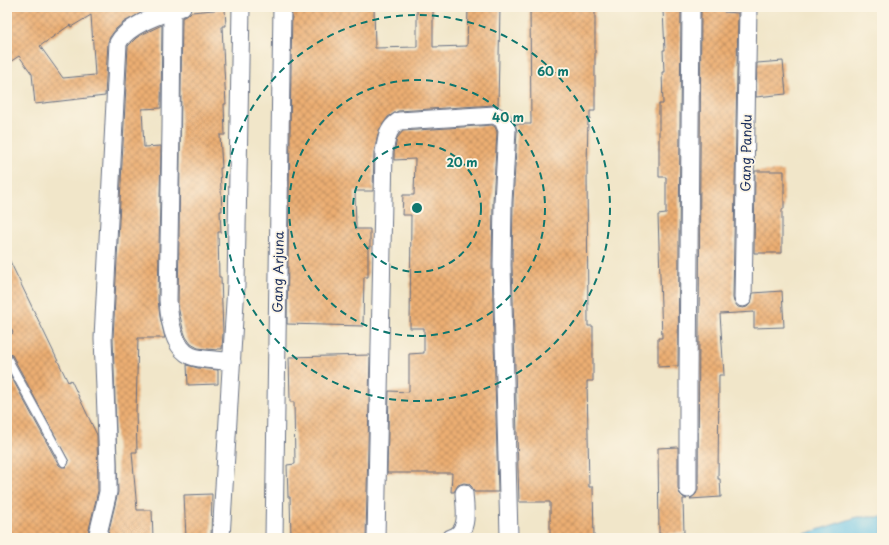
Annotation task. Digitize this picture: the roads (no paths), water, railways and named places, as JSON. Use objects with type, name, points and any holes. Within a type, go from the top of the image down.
[{"type":"street","points":[[221,538],[236,285],[241,7]]},
{"type":"street","name":"Gang Arjuna","points":[[274,538],[282,7]]},
{"type":"street","points":[[688,489],[691,7]]},
{"type":"street","name":"Gang Pandu","points":[[743,298],[748,7]]},
{"type":"street","points":[[97,538],[108,492],[103,338],[118,43],[122,36],[128,31],[177,9],[168,300],[170,322],[176,338],[186,352],[192,356],[232,362]]},
{"type":"street","points":[[376,538],[384,152],[388,134],[392,126],[399,121],[495,116],[503,120],[507,130],[503,202],[502,265],[509,536]]},
{"type":"street","points":[[451,538],[458,536],[464,529],[464,493]]},
{"type":"lane","points":[[7,358],[64,462]]},
{"type":"water","points":[[857,517],[882,517],[882,538],[793,538]]}]
